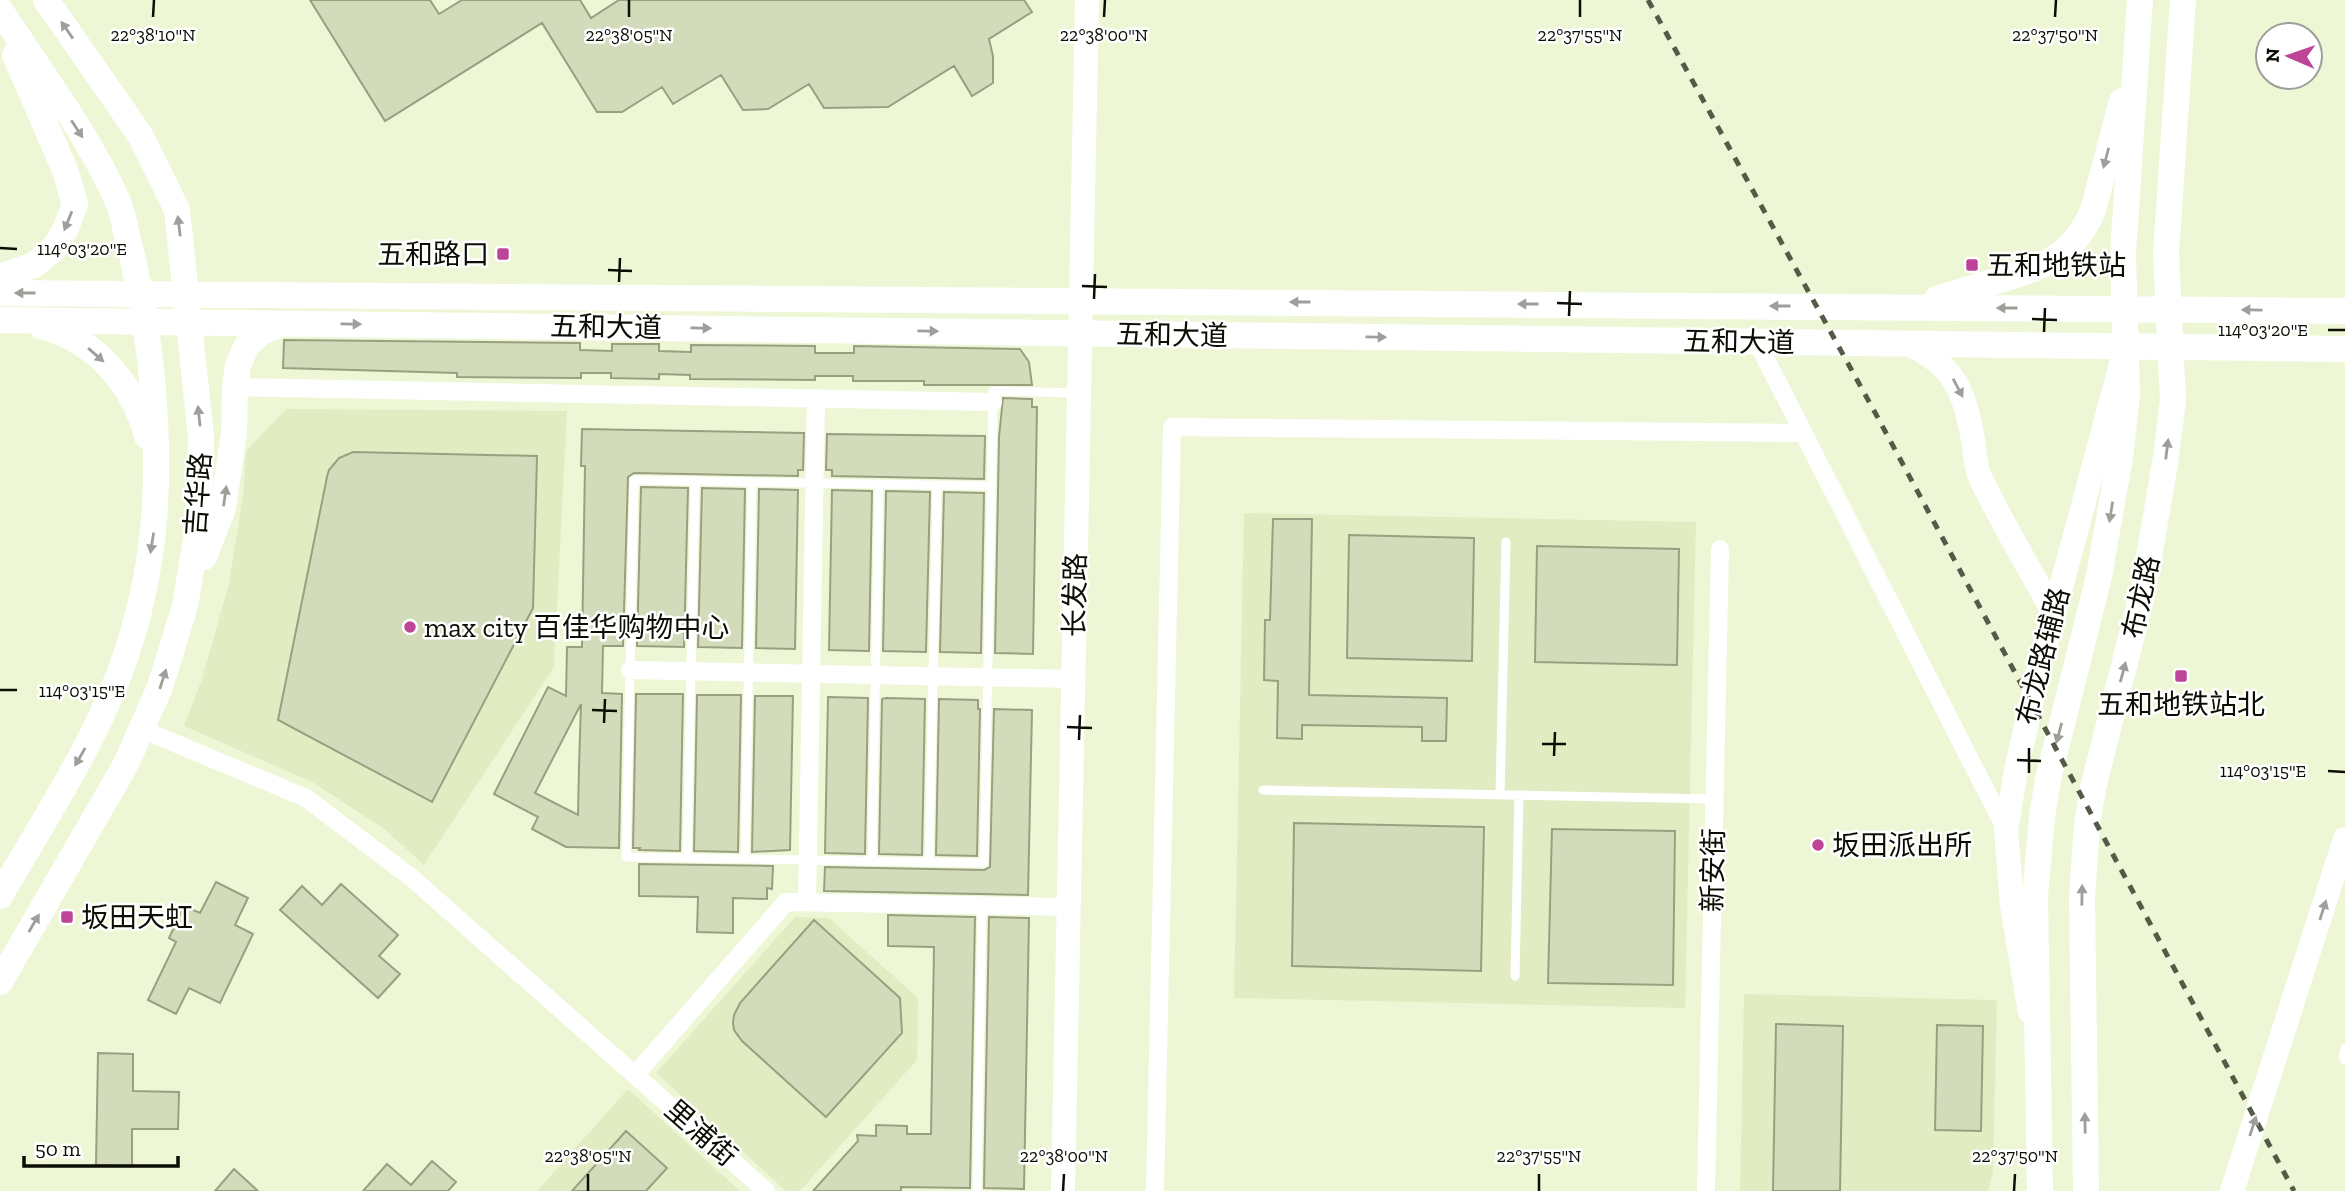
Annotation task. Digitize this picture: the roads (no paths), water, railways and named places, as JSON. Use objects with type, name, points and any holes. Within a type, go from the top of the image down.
[{"type":"main road","name":"吉华路","points":[[0,982],[125,764],[160,687],[185,606],[199,522],[201,437],[177,210],[140,135],[46,0]]},
{"type":"main road","name":"长发路","points":[[1063,1191],[1087,0]]},
{"type":"main road","name":"布龙路","points":[[2040,1191],[2035,896],[2042,818],[2057,741],[2087,630],[2110,520],[2127,395],[2123,254],[2140,0]]},
{"type":"main road","name":"布龙路","points":[[2086,1191],[2082,897],[2087,824],[2101,752],[2128,654],[2155,528],[2173,401],[2166,254],[2183,0]]},
{"type":"main road","name":"吉华路","points":[[0,10],[92,152],[120,205],[142,294],[155,410],[157,475],[156,518],[143,596],[120,672],[87,744],[0,896]]},
{"type":"main road","points":[[0,22],[65,170],[75,204],[54,249],[34,265],[0,277]]},
{"type":"main road","points":[[1911,307],[2038,268],[2060,255],[2077,238],[2092,210],[2137,45]]},
{"type":"main road","name":"五和大道","points":[[0,293],[2345,311]]},
{"type":"main road","name":"五和大道","points":[[6,320],[2345,349]]},
{"type":"main road","points":[[6,320],[50,328],[76,339],[99,356],[123,382],[142,414],[157,475]]},
{"type":"main road","points":[[185,606],[223,508],[234,433],[234,387],[238,365],[247,345],[262,331],[282,323]]},
{"type":"main road","points":[[1909,344],[1935,358],[1955,380],[1968,408],[1979,474],[2054,613]]},
{"type":"main road","name":"布龙路辅路","points":[[2038,1054],[2018,943],[2006,830],[2027,717],[2126,347]]},
{"type":"main road","points":[[2232,1191],[2345,839]]},
{"type":"street","points":[[1757,342],[2006,830]]},
{"type":"street","points":[[234,387],[993,401]]},
{"type":"street","points":[[807,902],[816,398]]},
{"type":"street","points":[[1155,1191],[1172,427],[1803,433]]},
{"type":"street","name":"新安街","points":[[1706,1191],[1720,549]]},
{"type":"street","points":[[630,670],[1073,678]]},
{"type":"street","name":"里浦街","points":[[141,729],[306,798],[412,878],[766,1191]]},
{"type":"street","points":[[635,1075],[786,902],[1069,907]]},
{"type":"lane","points":[[991,486],[634,480],[626,857],[984,863],[993,391],[1079,393]]},
{"type":"lane","points":[[687,858],[695,481]]},
{"type":"lane","points":[[744,859],[752,482]]},
{"type":"lane","points":[[872,861],[880,484]]},
{"type":"lane","points":[[929,862],[937,485]]},
{"type":"lane","points":[[1500,795],[1506,542]]},
{"type":"lane","points":[[1263,790],[1714,799]]},
{"type":"lane","points":[[1515,976],[1519,795]]},
{"type":"lane","points":[[977,1191],[982,905]]},
{"type":"lane","points":[[2345,1048],[2345,1060]]},
{"type":"railway","points":[[1648,0],[1878,418],[2294,1191]]},
{"type":"place","name":"五和路口","points":[[503,254]]},
{"type":"place","name":"五和地铁站","points":[[1972,265]]},
{"type":"place","name":"max city 百佳华购物中心","points":[[410,627]]},
{"type":"place","name":"五和地铁站北","points":[[2181,676]]},
{"type":"place","name":"坂田派出所","points":[[1818,845]]},
{"type":"place","name":"坂田天虹","points":[[67,917]]}]
